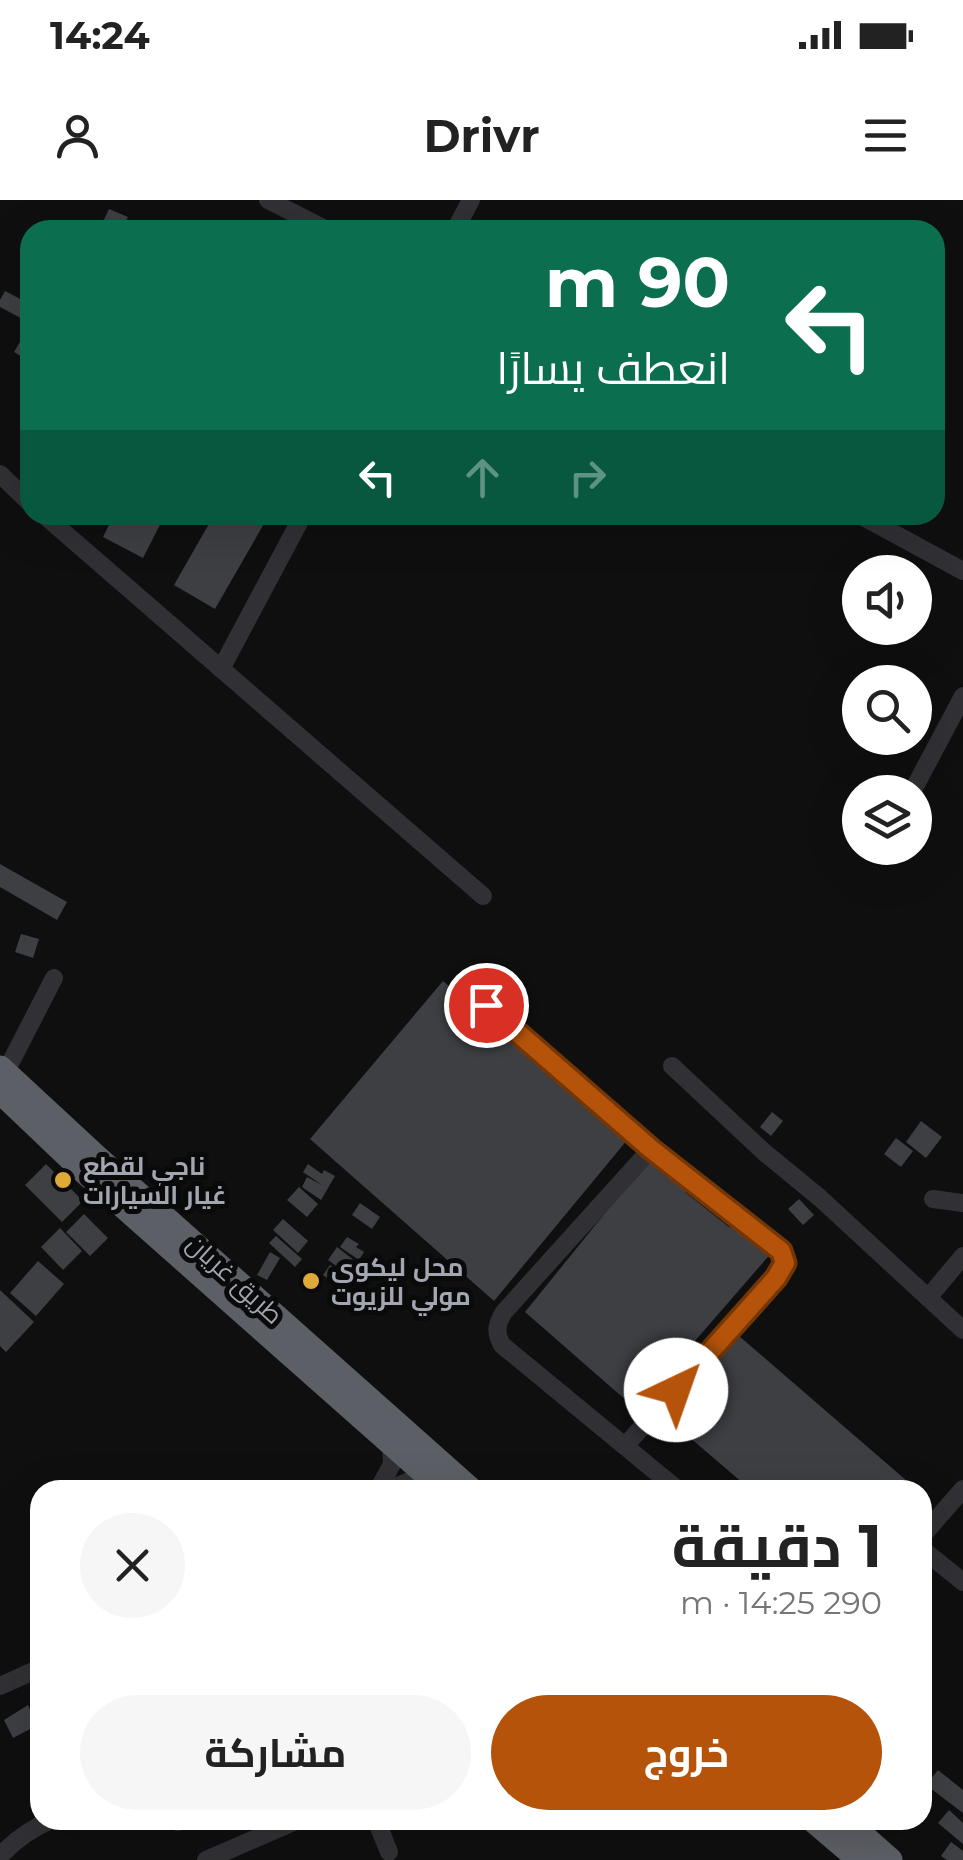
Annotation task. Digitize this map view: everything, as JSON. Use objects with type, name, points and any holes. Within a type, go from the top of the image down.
[{"type":"highway","name":"طريق غريان","points":[[2,1079],[86,1173],[433,1480]]},
{"type":"highway","name":"طريق غريان","points":[[2,1079],[95,1156],[460,1480]]},
{"type":"highway","points":[[825,1830],[860,1860]]},
{"type":"highway","points":[[856,1830],[890,1860]]},
{"type":"street","points":[[268,200],[307,220]]},
{"type":"street","points":[[0,474],[20,493]]},
{"type":"street","points":[[55,525],[483,896]]},
{"type":"street","points":[[221,669],[298,525]]},
{"type":"street","points":[[878,525],[963,571]]},
{"type":"street","points":[[921,775],[963,696]]},
{"type":"street","points":[[2,1079],[54,978]]},
{"type":"street","points":[[486,1005],[651,1149],[781,1251],[785,1263],[776,1278],[625,1446]]},
{"type":"street","points":[[672,1066],[963,1330]]},
{"type":"street","points":[[651,1149],[504,1312],[496,1334],[502,1345],[666,1480]]},
{"type":"street","points":[[933,1199],[963,1204]]},
{"type":"street","points":[[928,1298],[963,1256]]},
{"type":"street","points":[[383,1480],[392,1464],[391,1445]]},
{"type":"street","points":[[932,1525],[963,1490]]},
{"type":"street","points":[[932,1557],[963,1582]]},
{"type":"street","points":[[0,1686],[30,1672]]},
{"type":"street","points":[[0,1856],[30,1829]]},
{"type":"street","points":[[206,1860],[275,1830]]},
{"type":"street","points":[[380,1830],[389,1852]]},
{"type":"building","points":[[109,209],[128,217],[127,220],[104,220]]},
{"type":"building","points":[[5,291],[20,299],[20,318],[0,307]]},
{"type":"building","points":[[109,525],[160,525],[143,558],[103,537]]},
{"type":"building","points":[[208,525],[263,525],[215,609],[174,585]]},
{"type":"building","points":[[0,864],[67,902],[57,920],[0,887]]},
{"type":"building","points":[[21,934],[39,939],[33,958],[15,952]]},
{"type":"building","points":[[443,981],[628,1139],[494,1301],[310,1139]]},
{"type":"building","points":[[772,1112],[783,1121],[771,1136],[760,1127]]},
{"type":"building","points":[[921,1121],[942,1137],[926,1158],[906,1142]]},
{"type":"building","points":[[896,1138],[913,1151],[901,1167],[884,1154]]},
{"type":"building","points":[[652,1155],[691,1182],[685,1192],[729,1227],[736,1220],[773,1251],[636,1409],[525,1312]]},
{"type":"building","points":[[46,1164],[83,1201],[62,1222],[25,1185]]},
{"type":"building","points":[[308,1164],[322,1174],[324,1170],[335,1176],[321,1200],[302,1187],[307,1177],[322,1185],[303,1172]]},
{"type":"building","points":[[299,1187],[318,1204],[307,1217],[287,1200]]},
{"type":"building","points":[[799,1199],[814,1215],[803,1225],[788,1209]]},
{"type":"building","points":[[360,1203],[380,1217],[372,1229],[352,1215]]},
{"type":"building","points":[[84,1214],[108,1238],[90,1256],[66,1232]]},
{"type":"building","points":[[283,1219],[308,1241],[298,1253],[273,1230]]},
{"type":"building","points":[[60,1228],[82,1251],[63,1270],[41,1247]]},
{"type":"building","points":[[276,1236],[302,1259],[295,1267],[269,1243]]},
{"type":"building","points":[[347,1237],[364,1252],[359,1260],[340,1247]]},
{"type":"building","points":[[337,1247],[355,1261],[346,1273],[328,1260]]},
{"type":"building","points":[[270,1252],[280,1258],[267,1280],[257,1275]]},
{"type":"building","points":[[38,1261],[64,1284],[36,1316],[10,1293]]},
{"type":"building","points":[[330,1265],[347,1277],[340,1287],[323,1275]]},
{"type":"building","points":[[0,1290],[34,1322],[6,1352],[0,1346]]},
{"type":"building","points":[[739,1336],[906,1480],[739,1480],[668,1419]]},
{"type":"building","points":[[28,1705],[30,1729],[13,1738],[4,1720]]},
{"type":"building","points":[[938,1770],[963,1790],[963,1813],[932,1790],[932,1778]]},
{"type":"building","points":[[949,1810],[963,1823],[963,1844],[938,1823]]},
{"type":"building","points":[[951,1842],[963,1851],[963,1860],[941,1856]]},
{"type":"place","name":"ناجي لقطع غيار السيارات","points":[[63,1180]]},
{"type":"place","name":"محل ليكوي مولي للزيوت","points":[[311,1281]]},
{"type":"route","points":[[486,1005],[651,1149],[781,1251],[785,1263],[776,1278],[676,1390]]}]
